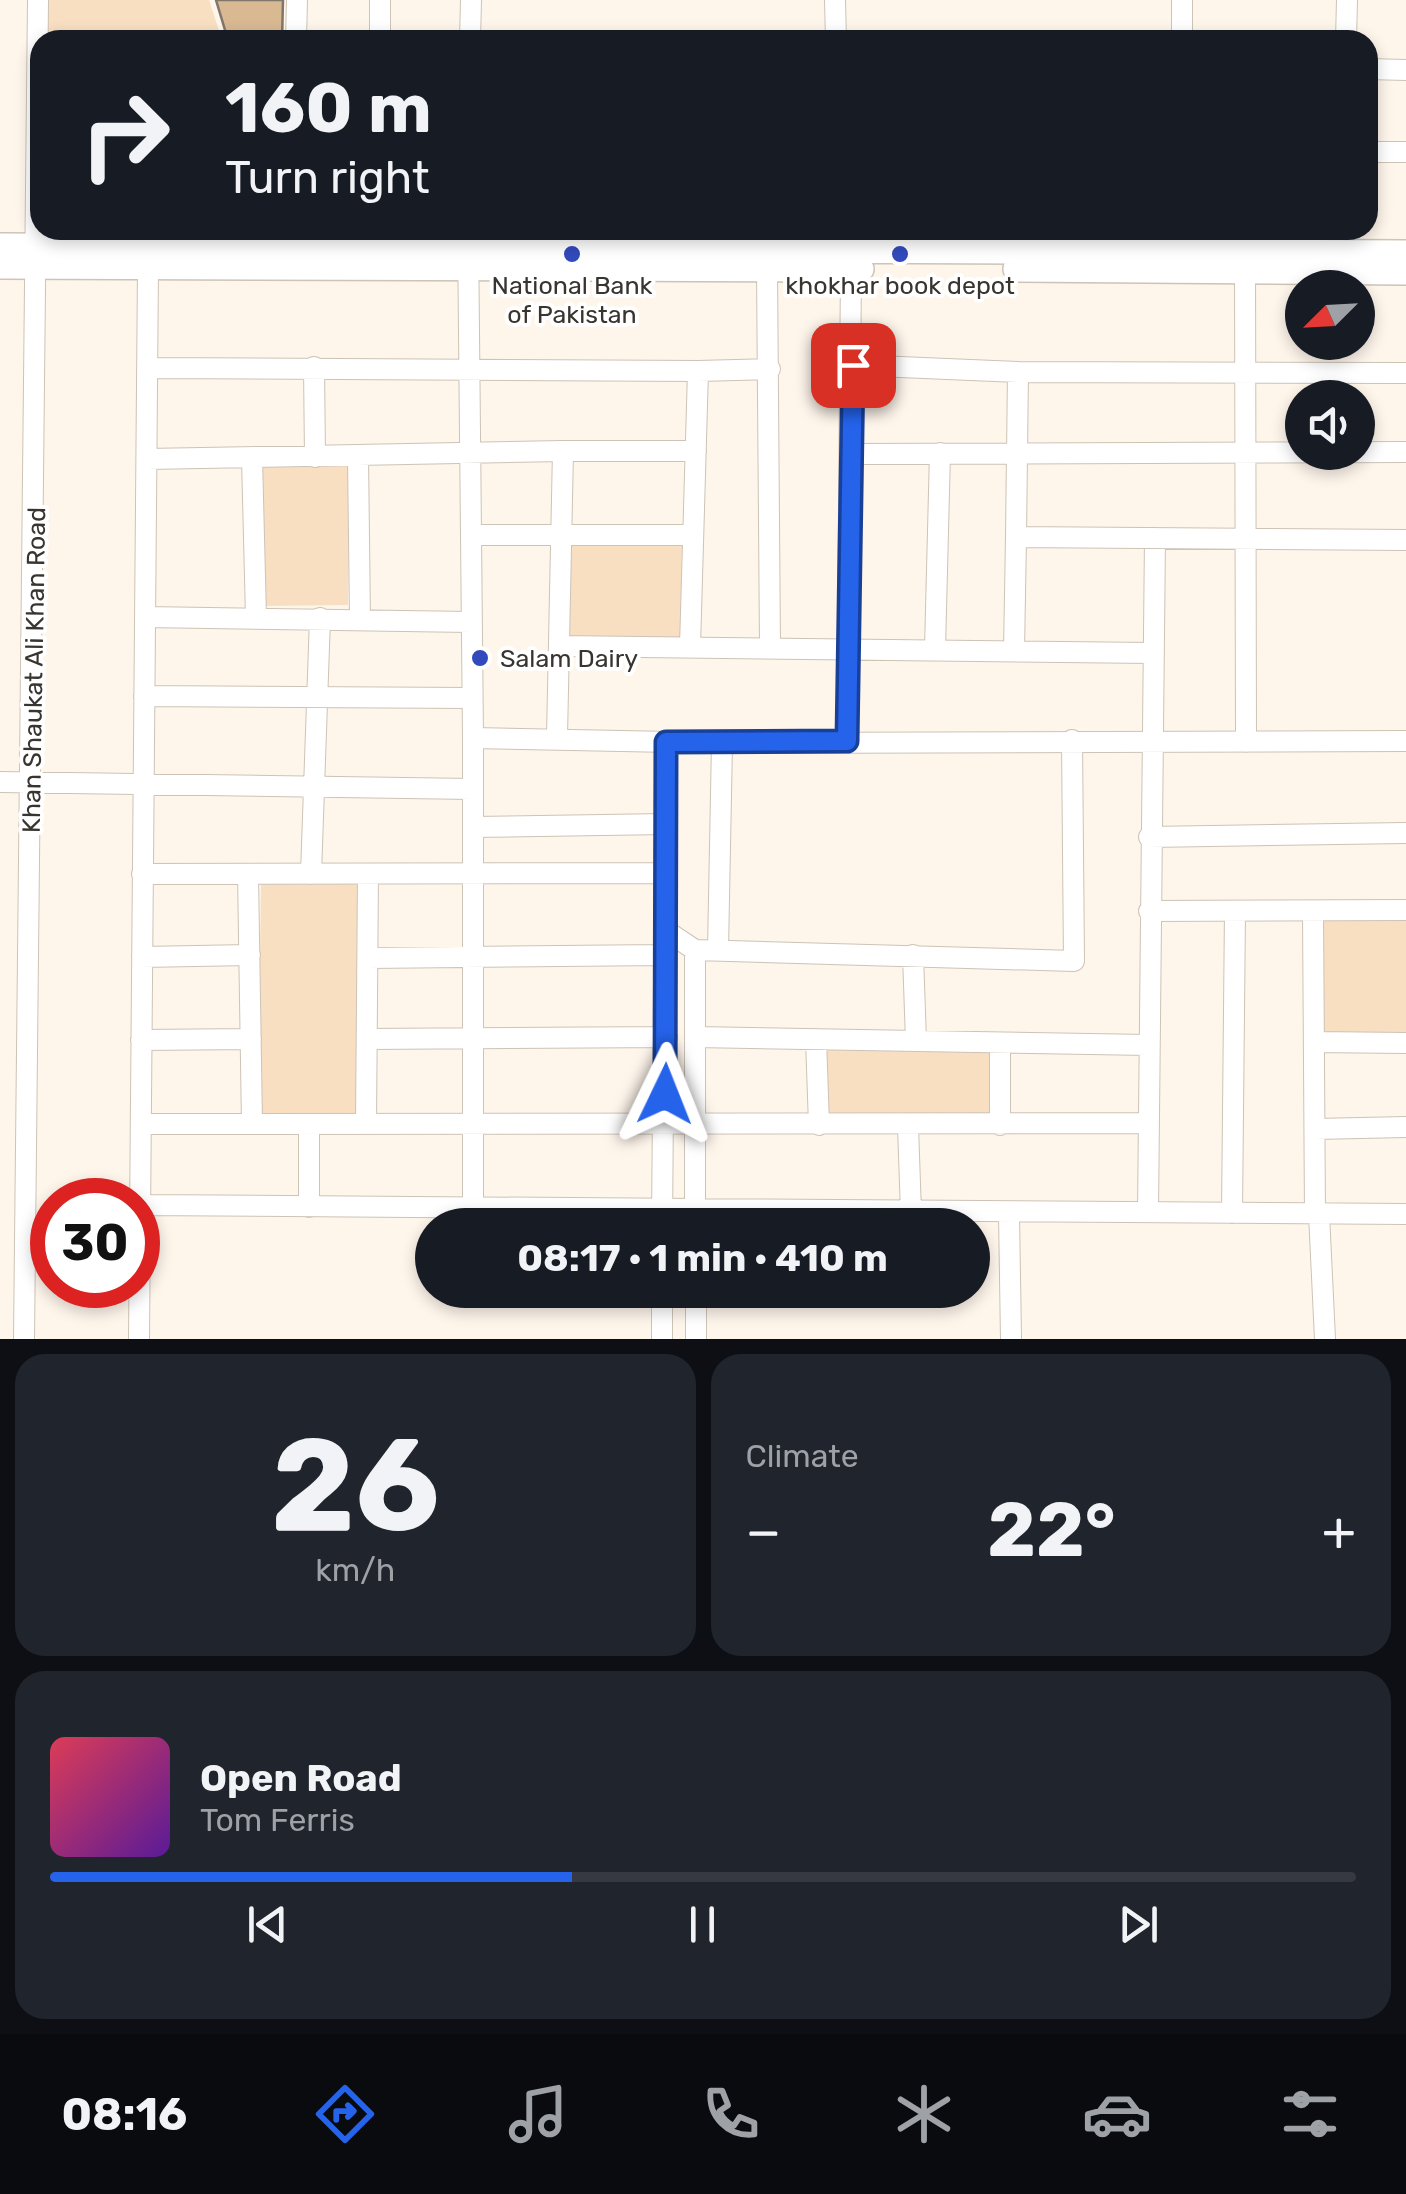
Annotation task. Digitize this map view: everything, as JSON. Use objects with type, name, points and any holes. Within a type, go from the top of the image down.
[{"type":"main road","points":[[468,250],[767,268],[840,250],[931,241],[1182,241],[1245,262],[1406,253]]},
{"type":"main road","points":[[0,246],[38,257]]},
{"type":"main road","points":[[0,266],[38,257],[148,249],[840,250],[1245,262],[1406,272]]},
{"type":"street","name":"Khan Shaukat Ali Khan Road","points":[[38,0],[38,30]]},
{"type":"street","points":[[296,30],[297,0]]},
{"type":"street","points":[[380,0],[380,30]]},
{"type":"street","points":[[470,30],[471,0]]},
{"type":"street","points":[[835,0],[836,30]]},
{"type":"street","points":[[1182,0],[1182,30]]},
{"type":"street","points":[[1346,30],[1348,0]]},
{"type":"street","points":[[1378,69],[1406,70]]},
{"type":"street","points":[[1378,152],[1406,152]]},
{"type":"street","name":"Khan Shaukat Ali Khan Road","points":[[24,1339],[38,240]]},
{"type":"street","points":[[140,1178],[148,249]]},
{"type":"street","points":[[468,250],[474,456],[470,622],[473,1208]]},
{"type":"street","points":[[840,250],[853,365],[847,741]]},
{"type":"street","points":[[1245,262],[1246,742]]},
{"type":"street","points":[[767,268],[770,648]]},
{"type":"street","points":[[853,365],[1018,372],[1406,373]]},
{"type":"street","points":[[314,367],[315,457]]},
{"type":"street","points":[[148,368],[770,369]]},
{"type":"street","points":[[690,647],[698,371]]},
{"type":"street","points":[[1014,650],[1018,372]]},
{"type":"street","points":[[556,737],[563,451]]},
{"type":"street","points":[[146,458],[696,451]]},
{"type":"street","points":[[851,454],[1406,452]]},
{"type":"street","points":[[935,649],[940,453]]},
{"type":"street","points":[[358,457],[360,619]]},
{"type":"street","points":[[252,458],[256,616]]},
{"type":"street","points":[[472,535],[693,535]]},
{"type":"street","points":[[1016,536],[1406,540]]},
{"type":"street","points":[[1148,1212],[1148,912],[1155,538]]},
{"type":"street","points":[[145,616],[470,622]]},
{"type":"street","points":[[312,874],[320,618]]},
{"type":"street","points":[[559,646],[1152,653]]},
{"type":"street","points":[[144,696],[471,698]]},
{"type":"street","points":[[473,738],[722,743],[1406,741]]},
{"type":"street","points":[[665,930],[694,950],[1074,961],[1072,740]]},
{"type":"street","points":[[662,1208],[667,1037],[666,742]]},
{"type":"street","points":[[718,950],[722,743]]},
{"type":"street","points":[[0,782],[472,790]]},
{"type":"street","points":[[474,827],[666,824]]},
{"type":"street","points":[[1149,836],[1406,833]]},
{"type":"street","points":[[142,874],[666,873]]},
{"type":"street","points":[[248,874],[252,1124]]},
{"type":"street","points":[[366,1124],[368,874]]},
{"type":"street","points":[[1148,912],[1406,910]]},
{"type":"street","points":[[1232,1213],[1235,911]]},
{"type":"street","points":[[1313,911],[1317,1215],[1325,1339]]},
{"type":"street","points":[[694,950],[696,1208]]},
{"type":"street","points":[[368,958],[664,954]]},
{"type":"street","points":[[142,957],[250,955]]},
{"type":"street","points":[[914,955],[916,1041]]},
{"type":"street","points":[[367,1039],[667,1037]]},
{"type":"street","points":[[696,1037],[1148,1045]]},
{"type":"street","points":[[141,1040],[251,1039]]},
{"type":"street","points":[[816,1039],[819,1125]]},
{"type":"street","points":[[1000,1042],[1000,1124]]},
{"type":"street","points":[[1315,1042],[1406,1043]]},
{"type":"street","points":[[140,1124],[1149,1123]]},
{"type":"street","points":[[309,1124],[309,1207]]},
{"type":"street","points":[[908,1126],[910,1208]]},
{"type":"street","points":[[1315,1128],[1406,1128]]},
{"type":"street","points":[[160,1205],[415,1208]]},
{"type":"street","points":[[990,1214],[1406,1214]]},
{"type":"street","points":[[1009,1214],[1012,1339]]},
{"type":"street","points":[[138,1308],[138,1339]]},
{"type":"street","points":[[662,1308],[662,1339]]},
{"type":"street","points":[[696,1308],[696,1339]]},
{"type":"shaded area","points":[[42,0],[209,0],[219,30],[42,30]]},
{"type":"shaded area","points":[[349,465],[348,605],[263,606],[260,467]]},
{"type":"shaded area","points":[[564,541],[682,541],[680,645],[563,642]]},
{"type":"shaded area","points":[[261,882],[360,884],[358,1117],[258,1116]]},
{"type":"shaded area","points":[[1406,920],[1406,1032],[1324,1033],[1323,921]]},
{"type":"shaded area","points":[[827,1050],[991,1051],[991,1122],[827,1121]]},
{"type":"building","points":[[216,0],[283,0],[282,30],[225,30]]},
{"type":"place","name":"National Bank of Pakistan","points":[[572,254]]},
{"type":"place","name":"khokhar book depot","points":[[900,254]]},
{"type":"place","name":"Salam Dairy","points":[[480,658]]},
{"type":"route","points":[[665,1094],[666,742],[847,741],[853,365]]}]
